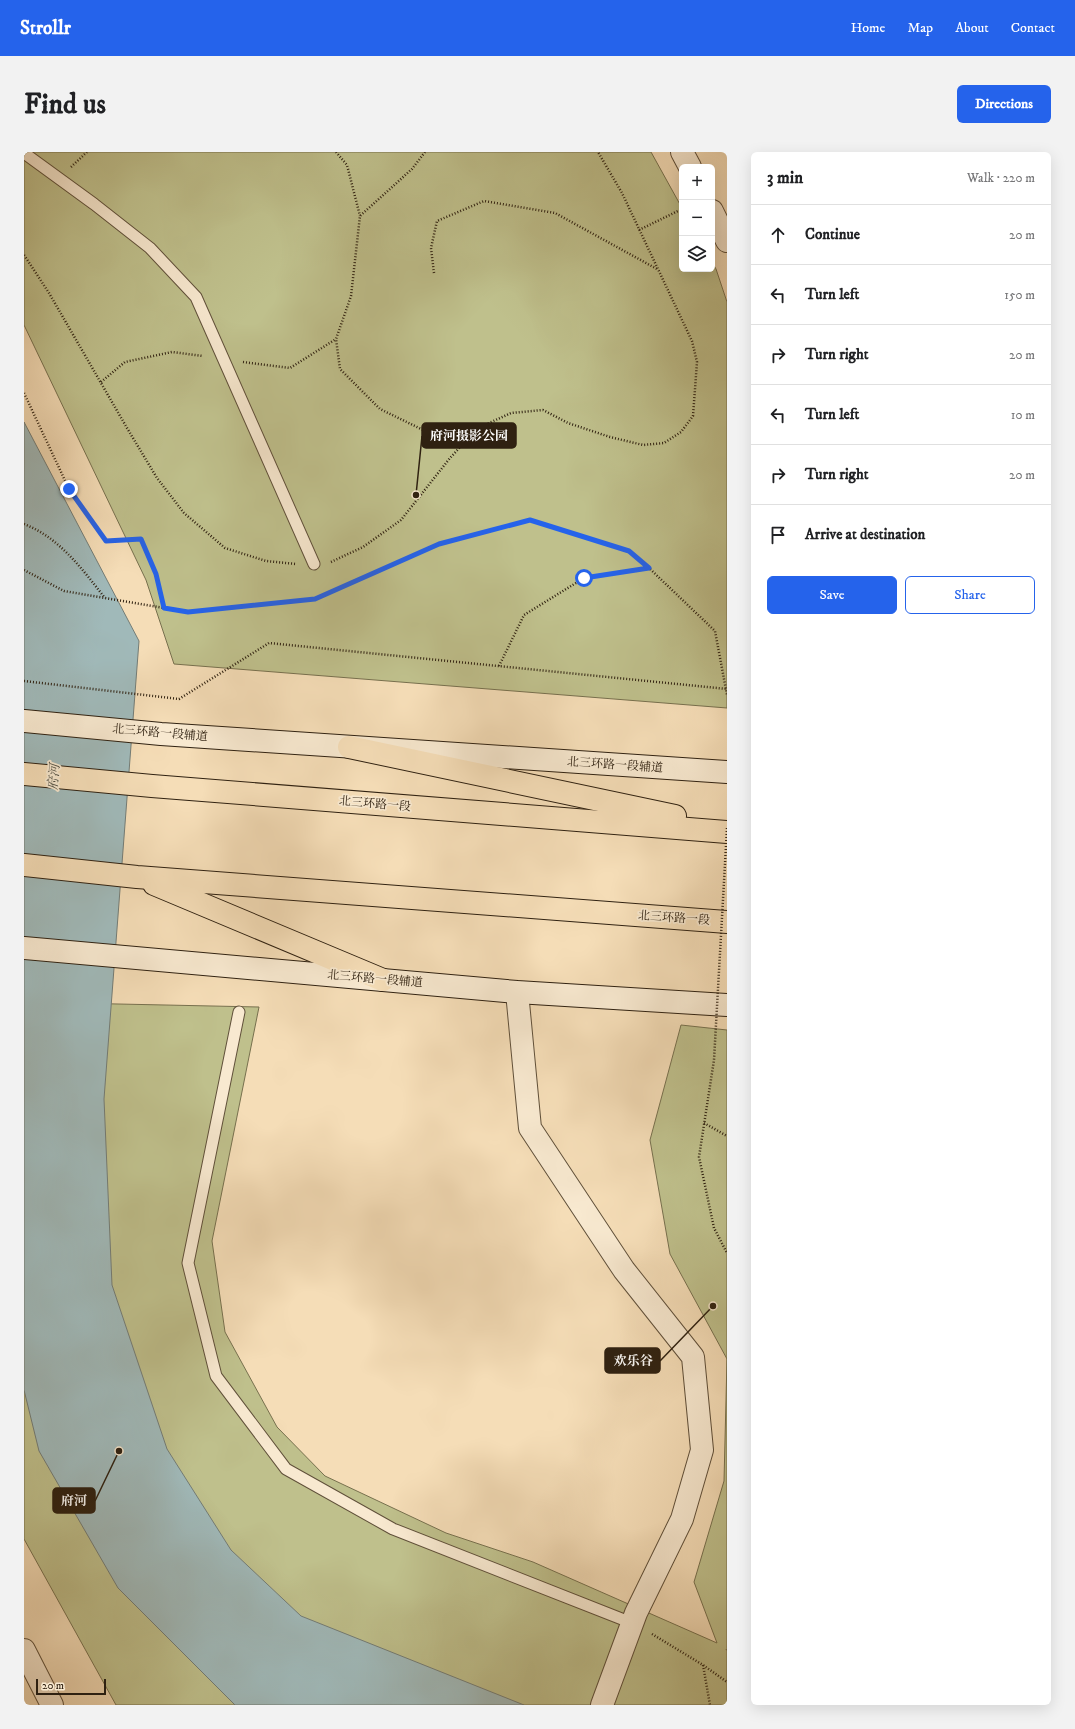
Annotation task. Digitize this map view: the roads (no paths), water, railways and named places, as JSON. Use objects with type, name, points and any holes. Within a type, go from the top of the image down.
[{"type":"highway","points":[[349,747],[727,828]]},
{"type":"highway","name":"北三环路一段","points":[[24,774],[152,786],[727,832]]},
{"type":"highway","name":"北三环路一段","points":[[24,865],[137,877],[727,922]]},
{"type":"highway","points":[[137,877],[383,980]]},
{"type":"main road","points":[[682,152],[688,164]]},
{"type":"main road","points":[[715,217],[727,241]]},
{"type":"main road","name":"北三环路一段辅道","points":[[24,722],[161,734],[727,772]]},
{"type":"main road","name":"北三环路一段辅道","points":[[24,948],[517,992],[727,1005]]},
{"type":"main road","points":[[517,992],[530,1128],[624,1270],[693,1357],[702,1450],[682,1519],[632,1622],[606,1695]]},
{"type":"main road","points":[[24,1650],[52,1705]]},
{"type":"lane","points":[[24,153],[94,204],[150,248],[196,298],[314,564]]},
{"type":"lane","points":[[239,1012],[188,1264],[216,1376],[286,1469],[393,1529],[632,1622]]},
{"type":"water","points":[[24,422],[139,641],[104,1099],[112,1285],[167,1449],[231,1550],[301,1616],[524,1705],[235,1705],[118,1588],[39,1451],[24,1390]]},
{"type":"place","name":"府河摄影公园","points":[[416,495]]},
{"type":"place","name":"欢乐谷","points":[[713,1306]]},
{"type":"place","name":"府河","points":[[119,1451]]}]
